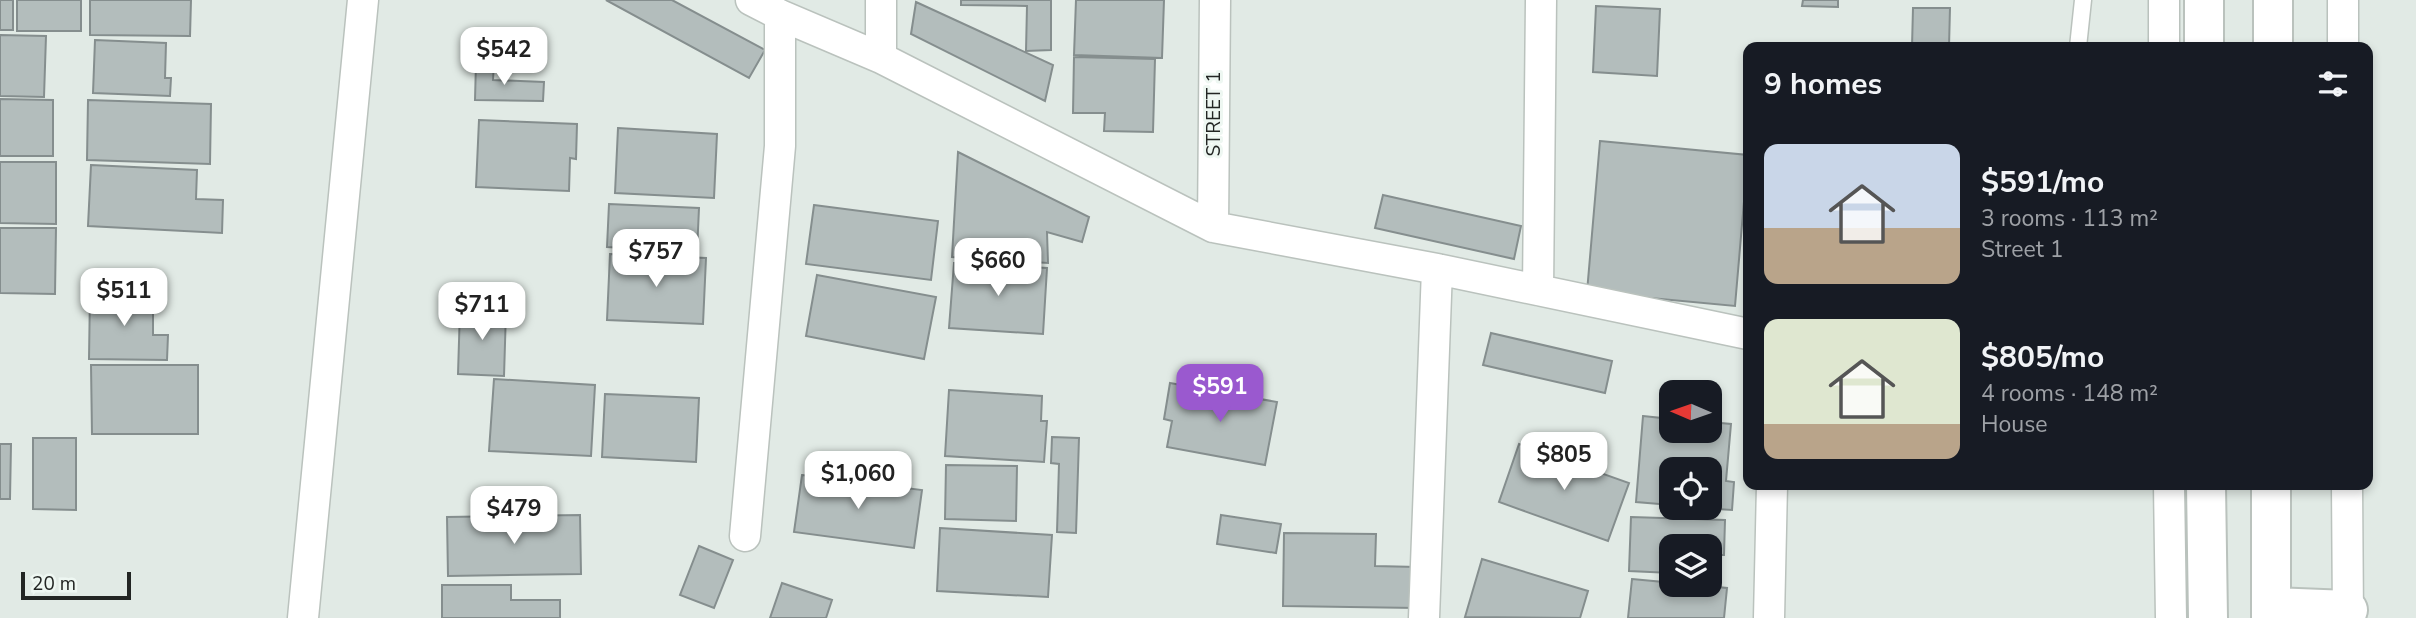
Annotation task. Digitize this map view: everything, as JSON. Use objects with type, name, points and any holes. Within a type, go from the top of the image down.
[{"type":"highway","points":[[2204,0],[2204,42]]},
{"type":"highway","points":[[2273,0],[2273,42]]},
{"type":"highway","points":[[2206,490],[2208,618]]},
{"type":"highway","points":[[2271,490],[2271,613],[2348,614]]},
{"type":"street","points":[[303,618],[363,0]]},
{"type":"street","points":[[751,0],[881,58],[1213,227],[1437,269],[1743,333]]},
{"type":"street","points":[[881,0],[881,58]]},
{"type":"street","name":"STREET 1","points":[[1213,227],[1215,0]]},
{"type":"street","points":[[1538,290],[1541,0]]},
{"type":"street","points":[[2164,0],[2165,42]]},
{"type":"street","points":[[2343,0],[2343,42]]},
{"type":"street","points":[[745,536],[780,146],[780,15]]},
{"type":"street","points":[[1424,618],[1437,269]]},
{"type":"street","points":[[1769,618],[1772,490]]},
{"type":"street","points":[[2169,490],[2171,618]]},
{"type":"street","points":[[2347,490],[2348,614]]},
{"type":"lane","points":[[2079,42],[2083,0]]},
{"type":"building","points":[[0,0],[13,0],[13,30],[0,30]]},
{"type":"building","points":[[17,0],[81,0],[81,31],[17,31]]},
{"type":"building","points":[[90,0],[191,0],[190,36],[90,35]]},
{"type":"building","points":[[606,0],[672,0],[765,50],[749,78]]},
{"type":"building","points":[[961,0],[1051,0],[1051,50],[1026,51],[1027,6],[961,5]]},
{"type":"building","points":[[1076,0],[1164,0],[1162,58],[1074,55]]},
{"type":"building","points":[[1803,0],[1838,0],[1838,7],[1802,6]]},
{"type":"building","points":[[916,2],[1053,65],[1045,101],[911,34]]},
{"type":"building","points":[[1596,6],[1660,9],[1657,76],[1593,72]]},
{"type":"building","points":[[1913,8],[1950,8],[1949,42],[1912,42]]},
{"type":"building","points":[[0,35],[46,36],[44,97],[0,96]]},
{"type":"building","points":[[95,40],[166,43],[165,78],[171,78],[170,96],[93,93]]},
{"type":"building","points":[[1074,57],[1155,59],[1153,132],[1104,131],[1105,113],[1073,113]]},
{"type":"building","points":[[476,62],[494,63],[493,80],[544,82],[543,101],[475,100]]},
{"type":"building","points":[[0,99],[53,100],[53,156],[0,156]]},
{"type":"building","points":[[88,100],[211,104],[210,164],[87,160]]},
{"type":"building","points":[[479,120],[577,124],[576,159],[570,158],[569,191],[476,187]]},
{"type":"building","points":[[618,128],[717,134],[714,198],[615,193]]},
{"type":"building","points":[[1600,141],[1743,155],[1743,213],[1735,306],[1587,292]]},
{"type":"building","points":[[958,152],[1089,217],[1082,242],[1047,232],[1048,263],[952,257]]},
{"type":"building","points":[[0,162],[56,162],[56,224],[0,223]]},
{"type":"building","points":[[91,165],[197,170],[196,199],[223,200],[222,233],[88,226]]},
{"type":"building","points":[[1383,195],[1521,226],[1514,259],[1375,228]]},
{"type":"building","points":[[609,204],[699,208],[697,252],[607,247]]},
{"type":"building","points":[[814,205],[938,221],[931,280],[806,264]]},
{"type":"building","points":[[0,228],[56,228],[55,294],[0,293]]},
{"type":"building","points":[[610,254],[706,258],[703,324],[607,320]]},
{"type":"building","points":[[954,263],[1047,268],[1043,334],[949,328]]},
{"type":"building","points":[[817,275],[936,297],[924,359],[806,336]]},
{"type":"building","points":[[90,293],[153,294],[153,335],[168,335],[167,360],[89,359]]},
{"type":"building","points":[[460,309],[506,311],[504,376],[458,374]]},
{"type":"building","points":[[1491,333],[1612,361],[1605,393],[1483,365]]},
{"type":"building","points":[[91,365],[198,365],[198,434],[92,434]]},
{"type":"building","points":[[494,379],[595,385],[591,456],[489,451]]},
{"type":"building","points":[[1170,383],[1277,402],[1265,465],[1167,447],[1172,421],[1164,419]]},
{"type":"building","points":[[949,390],[1042,396],[1041,421],[1047,421],[1044,462],[945,456]]},
{"type":"building","points":[[605,394],[699,398],[696,462],[602,457]]},
{"type":"building","points":[[1643,416],[1659,418],[1659,443],[1722,443],[1722,423],[1731,424],[1726,481],[1734,482],[1732,510],[1722,509],[1722,457],[1659,457],[1659,504],[1636,502]]},
{"type":"building","points":[[1052,437],[1079,438],[1076,533],[1057,532],[1059,464],[1051,463]]},
{"type":"building","points":[[33,438],[76,438],[76,510],[33,509]]},
{"type":"building","points":[[0,444],[11,444],[10,499],[0,499]]},
{"type":"building","points":[[1519,444],[1629,483],[1608,541],[1499,502]]},
{"type":"building","points":[[946,465],[1017,466],[1016,521],[945,519]]},
{"type":"building","points":[[802,475],[922,490],[914,548],[794,532]]},
{"type":"building","points":[[580,515],[581,574],[448,576],[447,517]]},
{"type":"building","points":[[1221,515],[1281,524],[1276,553],[1217,544]]},
{"type":"building","points":[[1631,517],[1659,520],[1725,520],[1724,555],[1722,534],[1659,534],[1659,572],[1629,571]]},
{"type":"building","points":[[940,528],[1052,535],[1048,597],[937,591]]},
{"type":"building","points":[[1284,533],[1376,534],[1375,566],[1417,567],[1416,608],[1283,606]]},
{"type":"building","points":[[699,546],[733,560],[714,608],[680,595]]},
{"type":"building","points":[[1482,559],[1588,591],[1580,618],[1465,617]]},
{"type":"building","points":[[1632,579],[1659,582],[1659,597],[1722,597],[1722,588],[1727,588],[1724,618],[1628,618]]},
{"type":"building","points":[[782,583],[832,600],[826,618],[770,618]]},
{"type":"building","points":[[442,585],[511,585],[511,600],[560,600],[560,618],[442,618]]}]
